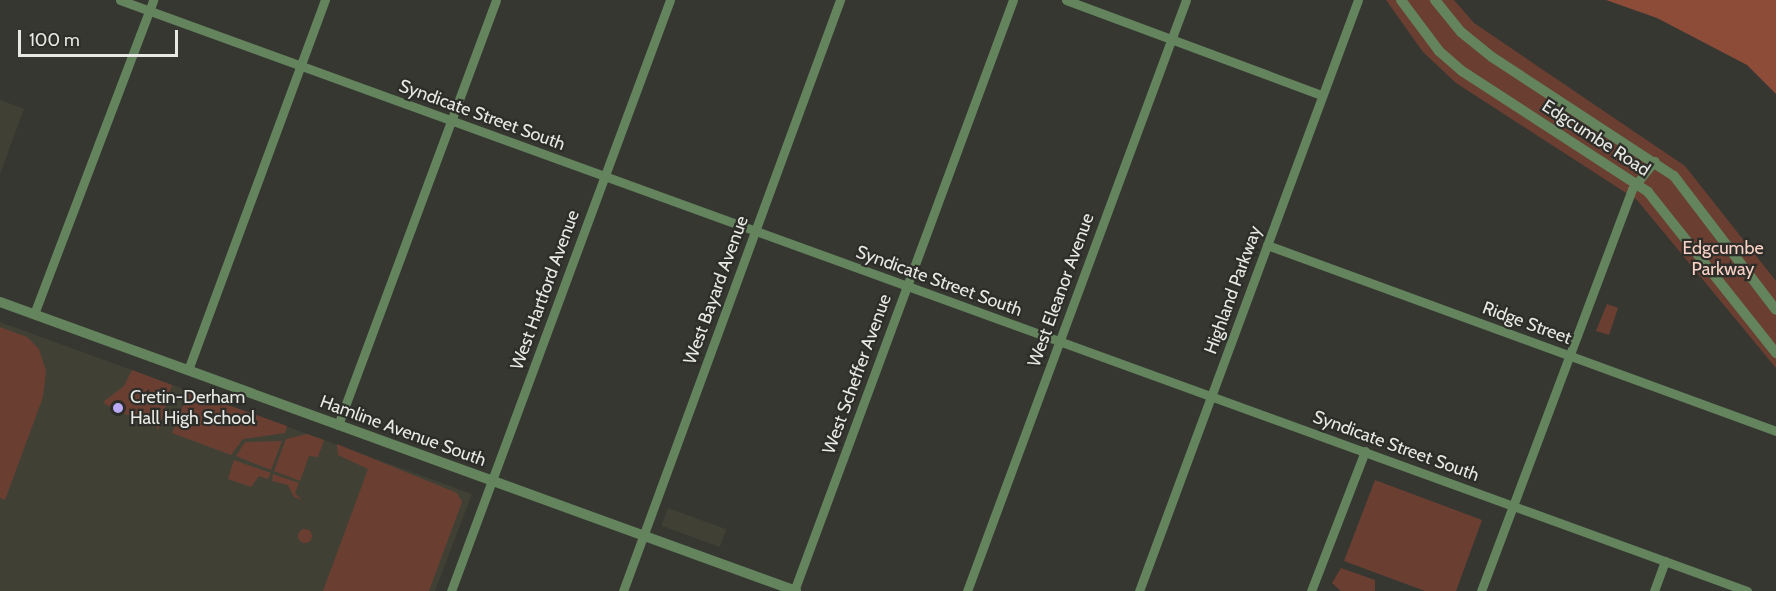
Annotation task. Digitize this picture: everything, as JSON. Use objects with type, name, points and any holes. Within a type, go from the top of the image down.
[{"type":"street","name":"Syndicate Street South","points":[[120,0],[1210,398],[1365,451],[1747,591]]},
{"type":"street","points":[[34,314],[153,0]]},
{"type":"street","points":[[188,370],[325,0]]},
{"type":"street","points":[[338,424],[496,0]]},
{"type":"street","name":"West Hartford Avenue","points":[[451,591],[670,0]]},
{"type":"street","name":"West Bayard Avenue","points":[[623,591],[840,0]]},
{"type":"street","name":"West Scheffer Avenue","points":[[795,591],[1013,0]]},
{"type":"street","points":[[1066,0],[1322,95]]},
{"type":"street","name":"West Eleanor Avenue","points":[[967,591],[1186,0]]},
{"type":"street","name":"Highland Parkway","points":[[1139,591],[1358,0]]},
{"type":"street","name":"Edgcumbe Road","points":[[1401,0],[1439,51],[1462,71],[1638,183],[1673,219],[1776,353]]},
{"type":"street","name":"Edgcumbe Road","points":[[1435,0],[1461,32],[1492,57],[1655,161],[1682,185],[1776,310]]},
{"type":"street","points":[[1482,591],[1569,356],[1638,183],[1655,161]]},
{"type":"street","name":"Ridge Street","points":[[1267,245],[1776,431]]},
{"type":"street","name":"Hamline Avenue South","points":[[0,302],[795,591]]},
{"type":"street","points":[[1311,591],[1365,451]]},
{"type":"street","points":[[1654,591],[1665,561]]},
{"type":"shaded area","points":[[1606,0],[1776,0],[1776,94],[1747,65],[1657,18]]},
{"type":"shaded area","points":[[0,100],[24,109],[0,174]]},
{"type":"shaded area","name":"Cretin-Derham Hall High School","points":[[0,322],[472,494],[435,591],[0,591]]},
{"type":"shaded area","points":[[668,508],[726,529],[720,547],[662,526]]},
{"type":"green space","name":"Edgcumbe Parkway","points":[[1386,0],[1454,0],[1474,23],[1685,166],[1776,281],[1776,368],[1637,200],[1456,83],[1423,52]]},
{"type":"green space","points":[[1607,304],[1618,308],[1609,335],[1596,331]]},
{"type":"green space","points":[[0,327],[27,337],[39,349],[46,371],[43,397],[5,500],[0,498]]},
{"type":"green space","points":[[132,370],[172,385],[158,430],[153,421],[116,412],[103,402],[124,386]]},
{"type":"green space","points":[[189,391],[287,426],[285,433],[243,439],[231,455],[172,433]]},
{"type":"green space","points":[[307,434],[324,440],[318,457],[309,456],[300,481],[274,471],[286,439]]},
{"type":"green space","points":[[282,441],[271,470],[236,456],[245,442]]},
{"type":"green space","points":[[337,444],[457,493],[462,502],[429,591],[323,591],[368,469],[338,455]]},
{"type":"green space","points":[[234,460],[271,473],[268,479],[259,476],[251,487],[228,479]]},
{"type":"green space","points":[[273,474],[299,483],[295,493],[302,500],[294,497],[288,485],[272,481]]},
{"type":"green space","points":[[1375,480],[1482,520],[1456,591],[1425,591],[1344,561]]},
{"type":"green space","points":[[305,529],[310,531],[312,536],[310,541],[305,543],[300,541],[298,536],[300,531]]},
{"type":"green space","points":[[1341,568],[1375,580],[1375,591],[1341,591],[1332,583]]},
{"type":"place","name":"Cretin-Derham Hall High School","points":[[118,408]]}]
